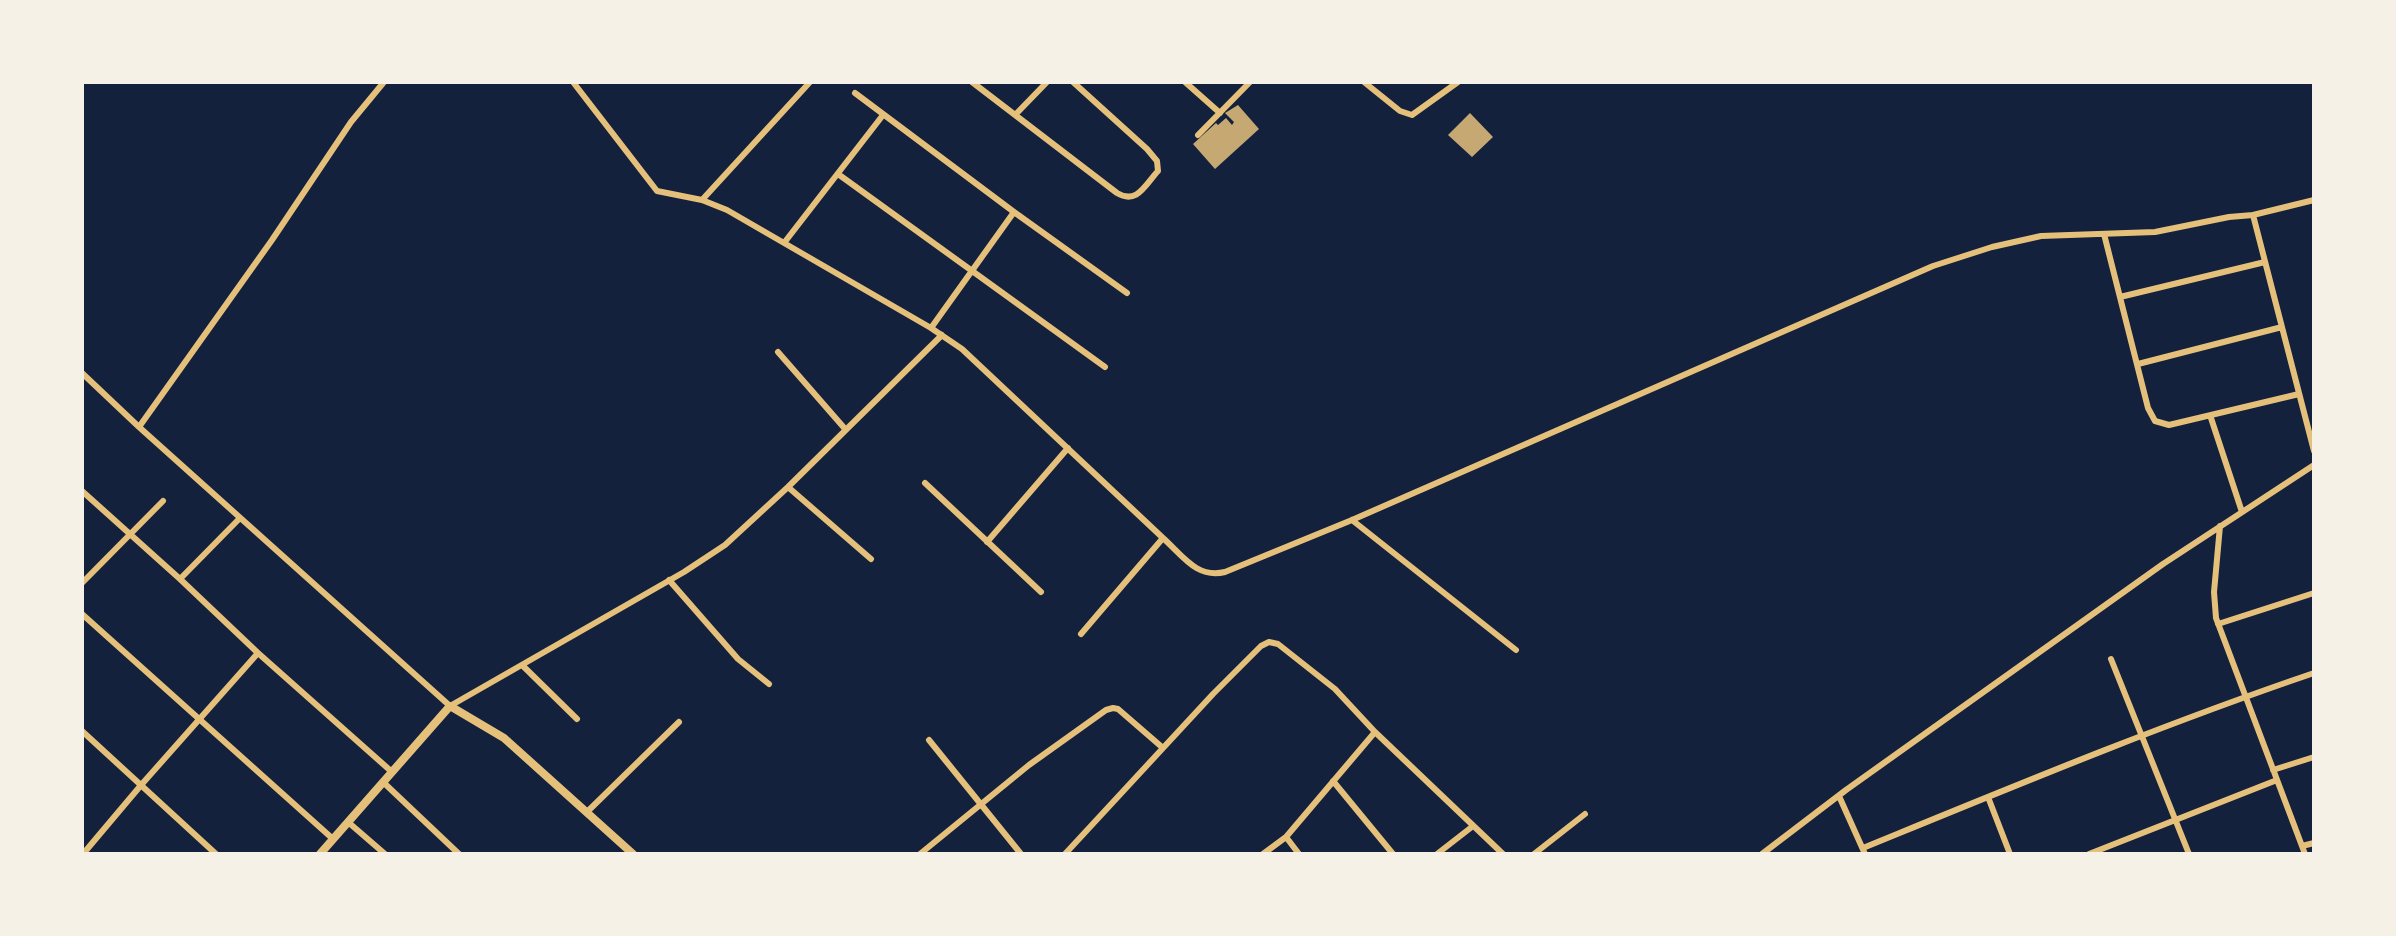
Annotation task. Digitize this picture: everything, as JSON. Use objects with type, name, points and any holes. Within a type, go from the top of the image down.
[{"type":"street","points":[[139,427],[272,240],[351,122],[384,82]]},
{"type":"street","points":[[573,82],[657,191],[702,200],[727,210],[942,335],[962,349],[1201,572],[1216,574],[1352,520],[1933,266],[2013,241],[2041,236],[2155,232],[2253,215],[2314,200]]},
{"type":"street","points":[[702,200],[810,82]]},
{"type":"street","points":[[972,82],[1117,193],[1127,198],[1135,196],[1158,171],[1157,161],[1073,82]]},
{"type":"street","points":[[1016,114],[1047,82]]},
{"type":"street","points":[[1185,82],[1220,113]]},
{"type":"street","points":[[1198,135],[1250,82]]},
{"type":"street","points":[[1364,82],[1400,111],[1412,115],[1458,82]]},
{"type":"street","points":[[1443,82],[1450,88]]},
{"type":"street","points":[[855,93],[1127,293]]},
{"type":"street","points":[[784,243],[883,115]]},
{"type":"street","points":[[838,174],[1105,367]]},
{"type":"street","points":[[931,328],[1014,212]]},
{"type":"street","points":[[2253,215],[2314,451]]},
{"type":"street","points":[[2104,234],[2148,408],[2155,421],[2169,425],[2299,394]]},
{"type":"street","points":[[2120,297],[2265,262]]},
{"type":"street","points":[[2138,364],[2282,327]]},
{"type":"street","points":[[320,854],[450,706],[725,545],[942,335]]},
{"type":"street","points":[[778,352],[846,430]]},
{"type":"street","points":[[82,373],[450,706],[504,738],[633,854]]},
{"type":"street","points":[[2210,415],[2242,512]]},
{"type":"street","points":[[987,542],[1068,448]]},
{"type":"street","points":[[1762,854],[2163,564],[2314,465]]},
{"type":"street","points":[[925,483],[1041,592]]},
{"type":"street","points":[[788,487],[871,559]]},
{"type":"street","points":[[82,491],[392,772]]},
{"type":"street","points":[[82,583],[163,501]]},
{"type":"street","points":[[180,579],[240,518]]},
{"type":"street","points":[[1352,520],[1516,650]]},
{"type":"street","points":[[2220,526],[2213,607],[2218,624],[2304,850],[2314,843]]},
{"type":"street","points":[[1081,634],[1163,538]]},
{"type":"street","points":[[669,580],[738,659],[769,684]]},
{"type":"street","points":[[2218,624],[2314,593]]},
{"type":"street","points":[[82,614],[333,839]]},
{"type":"street","points":[[1065,854],[1251,655],[1269,642],[1278,644],[1335,689],[1375,732],[1503,854]]},
{"type":"street","points":[[83,854],[258,653]]},
{"type":"street","points":[[2111,659],[2189,854]]},
{"type":"street","points":[[522,665],[577,719]]},
{"type":"street","points":[[1839,796],[1864,851],[1988,797],[2142,736],[2314,673]]},
{"type":"street","points":[[920,854],[1029,765],[1106,710],[1113,708],[1163,748]]},
{"type":"street","points":[[588,811],[679,722]]},
{"type":"street","points":[[82,731],[216,854]]},
{"type":"street","points":[[1263,854],[1286,837],[1375,732]]},
{"type":"street","points":[[929,740],[1021,854]]},
{"type":"street","points":[[2273,770],[2314,757]]},
{"type":"street","points":[[2089,854],[2277,780]]},
{"type":"street","points":[[1333,781],[1393,854]]},
{"type":"street","points":[[383,782],[459,854]]},
{"type":"street","points":[[1988,797],[2010,854]]},
{"type":"street","points":[[1534,854],[1585,814]]},
{"type":"street","points":[[348,822],[385,854]]},
{"type":"street","points":[[1437,854],[1473,826]]},
{"type":"street","points":[[1286,837],[1299,854]]},
{"type":"building","points":[[1238,105],[1259,129],[1215,169],[1193,144],[1226,118],[1232,125],[1234,122],[1225,113]]},
{"type":"building","points":[[1470,113],[1493,137],[1472,157],[1448,135]]}]
